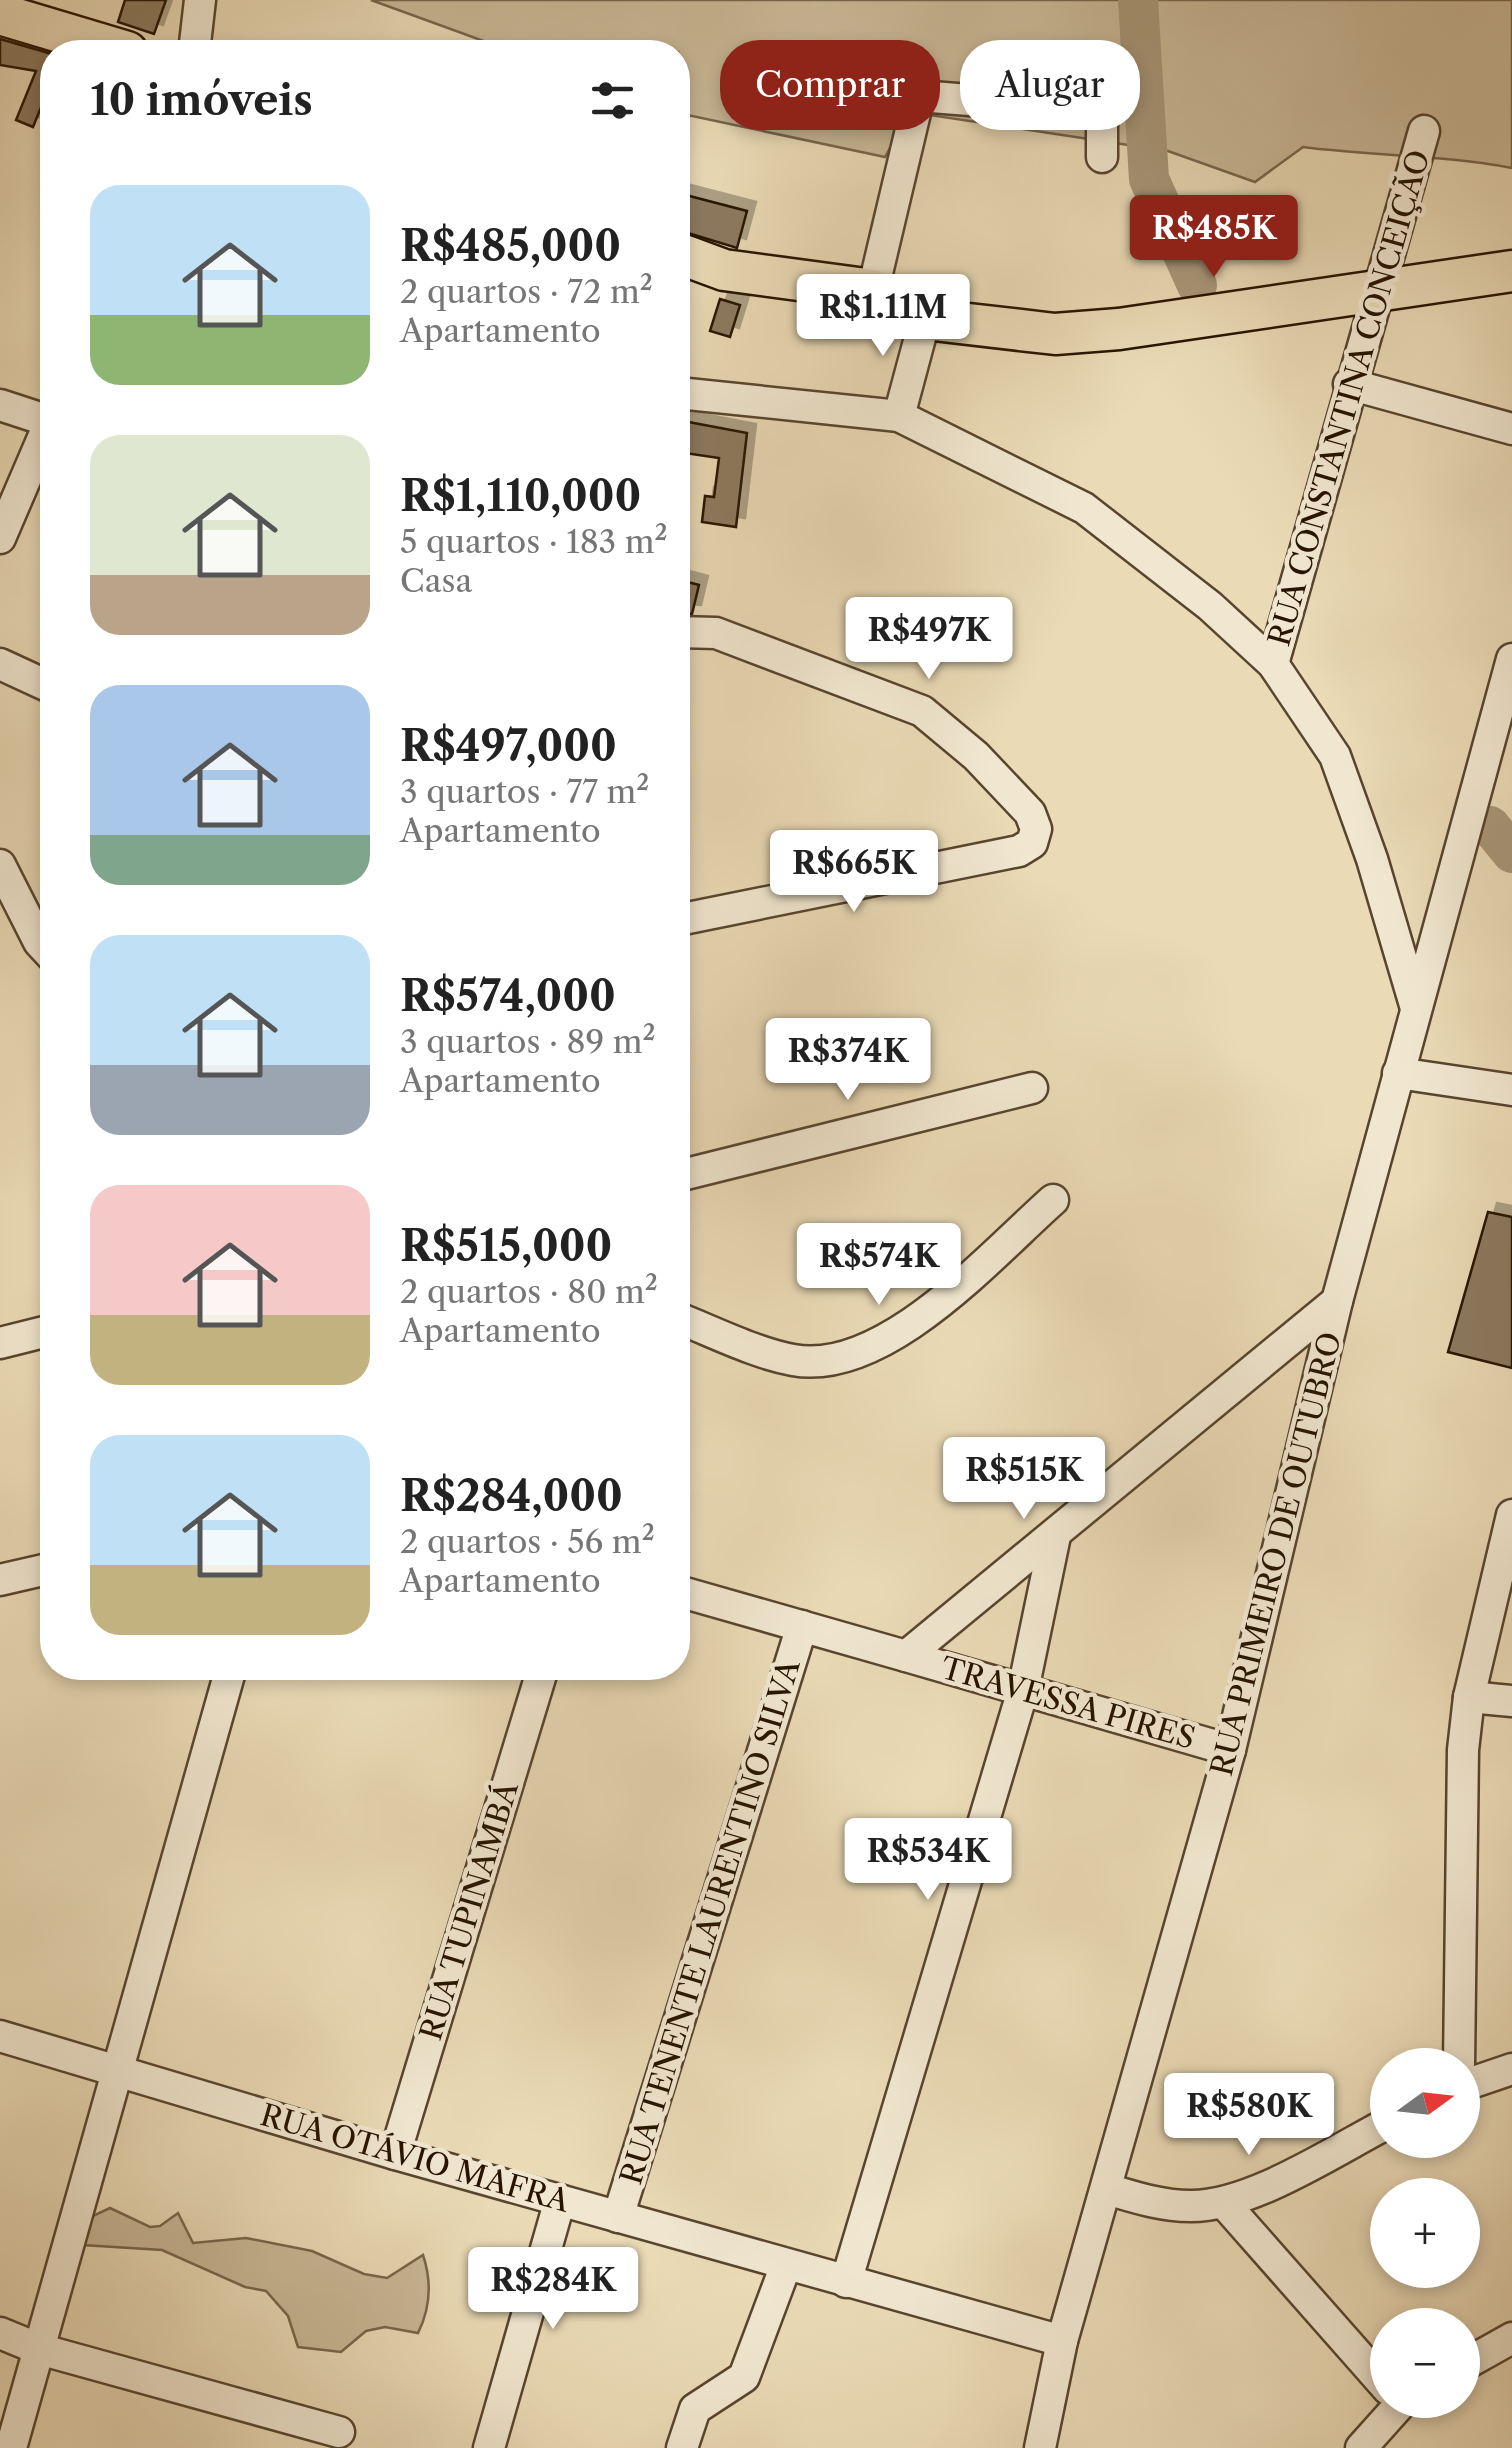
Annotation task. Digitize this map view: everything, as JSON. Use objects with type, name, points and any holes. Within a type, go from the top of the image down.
[{"type":"main road","points":[[0,14],[87,40]]},
{"type":"main road","points":[[690,257],[724,270],[873,290],[925,318],[1055,334],[1194,319],[1512,271]]},
{"type":"street","points":[[195,40],[200,0]]},
{"type":"street","points":[[873,290],[919,96],[1095,110],[1102,119],[1102,157]]},
{"type":"street","name":"RUA CONSTANTINA CONCEIÇÃO","points":[[1273,664],[1349,384],[1424,131]]},
{"type":"street","points":[[898,416],[925,318]]},
{"type":"street","points":[[1349,384],[1512,429]]},
{"type":"street","points":[[690,393],[898,416],[1084,508],[1210,606],[1273,664],[1335,756],[1372,859],[1415,1004]]},
{"type":"street","points":[[0,405],[40,417]]},
{"type":"street","points":[[0,538],[40,445]]},
{"type":"street","points":[[690,632],[716,632],[922,711],[976,756],[1030,813],[1036,829],[1032,843],[1019,851],[690,918]]},
{"type":"street","name":"RUA PRIMEIRO DE OUTUBRO","points":[[1040,2448],[1062,2341],[1230,1750],[1337,1301],[1512,659]]},
{"type":"street","points":[[0,664],[40,682]]},
{"type":"street","points":[[0,866],[40,944]]},
{"type":"street","points":[[1398,1073],[1512,1090]]},
{"type":"street","points":[[690,1173],[1032,1088]]},
{"type":"street","points":[[690,1322],[794,1360],[834,1360],[878,1344],[919,1317],[1053,1200]]},
{"type":"street","points":[[906,1656],[1337,1301]]},
{"type":"street","points":[[0,1343],[40,1333]]},
{"type":"street","points":[[1459,2048],[1460,1801],[1468,1696],[1512,1515]]},
{"type":"street","points":[[846,2282],[1024,1690],[1055,1536]]},
{"type":"street","points":[[0,1580],[40,1571]]},
{"type":"street","name":"TRAVESSA PIRES","points":[[690,1594],[1230,1750]]},
{"type":"street","name":"RUA TENENTE LAURENTINO SILVA","points":[[618,2218],[802,1626]]},
{"type":"street","points":[[11,2448],[228,1680]]},
{"type":"street","name":"RUA TUPINAMBÁ","points":[[395,2154],[540,1680]]},
{"type":"street","points":[[1468,1696],[1512,1700]]},
{"type":"street","name":"RUA OTÁVIO MAFRA","points":[[0,2036],[120,2068],[395,2154],[1062,2341]]},
{"type":"street","points":[[1480,2080],[1512,2070]]},
{"type":"street","points":[[1107,2189],[1158,2204],[1192,2206],[1224,2202],[1370,2133]]},
{"type":"street","points":[[489,2448],[560,2200]]},
{"type":"street","points":[[1224,2202],[1370,2367]]},
{"type":"street","points":[[682,2448],[695,2409],[744,2377],[786,2265]]},
{"type":"street","points":[[0,2333],[39,2349],[339,2432]]},
{"type":"street","points":[[1480,2356],[1512,2338]]},
{"type":"street","points":[[1361,2448],[1383,2418]]},
{"type":"shaded area","points":[[371,0],[1512,0],[1512,168],[1303,147],[1255,182],[1168,151],[1029,130],[1140,130],[1140,40],[960,40],[960,120],[940,117],[940,40],[720,40],[720,122],[690,116],[690,40],[481,40]]},
{"type":"shaded area","points":[[758,130],[900,130],[885,157]]},
{"type":"shaded area","points":[[110,2208],[150,2227],[160,2226],[178,2213],[193,2243],[246,2238],[312,2251],[364,2274],[387,2278],[423,2255],[429,2294],[426,2314],[418,2333],[385,2327],[366,2331],[341,2352],[298,2347],[288,2316],[266,2291],[245,2287],[162,2250],[83,2245],[82,2221]]},
{"type":"building","points":[[125,0],[166,0],[154,34],[118,22]]},
{"type":"building","points":[[0,39],[40,51],[40,110],[33,127],[16,120],[36,71],[0,65]]},
{"type":"building","points":[[690,196],[747,211],[737,248],[690,234]]},
{"type":"building","points":[[720,299],[740,305],[730,337],[710,331]]},
{"type":"building","points":[[690,422],[747,433],[736,527],[702,522],[705,496],[714,497],[719,458],[690,454]]},
{"type":"building","points":[[690,583],[699,585],[690,614]]},
{"type":"building","points":[[1488,1212],[1512,1217],[1512,1368],[1448,1352]]},
{"type":"waterway","points":[[1138,0],[1149,179],[1197,285]]},
{"type":"waterway","points":[[1490,826],[1512,853]]}]
